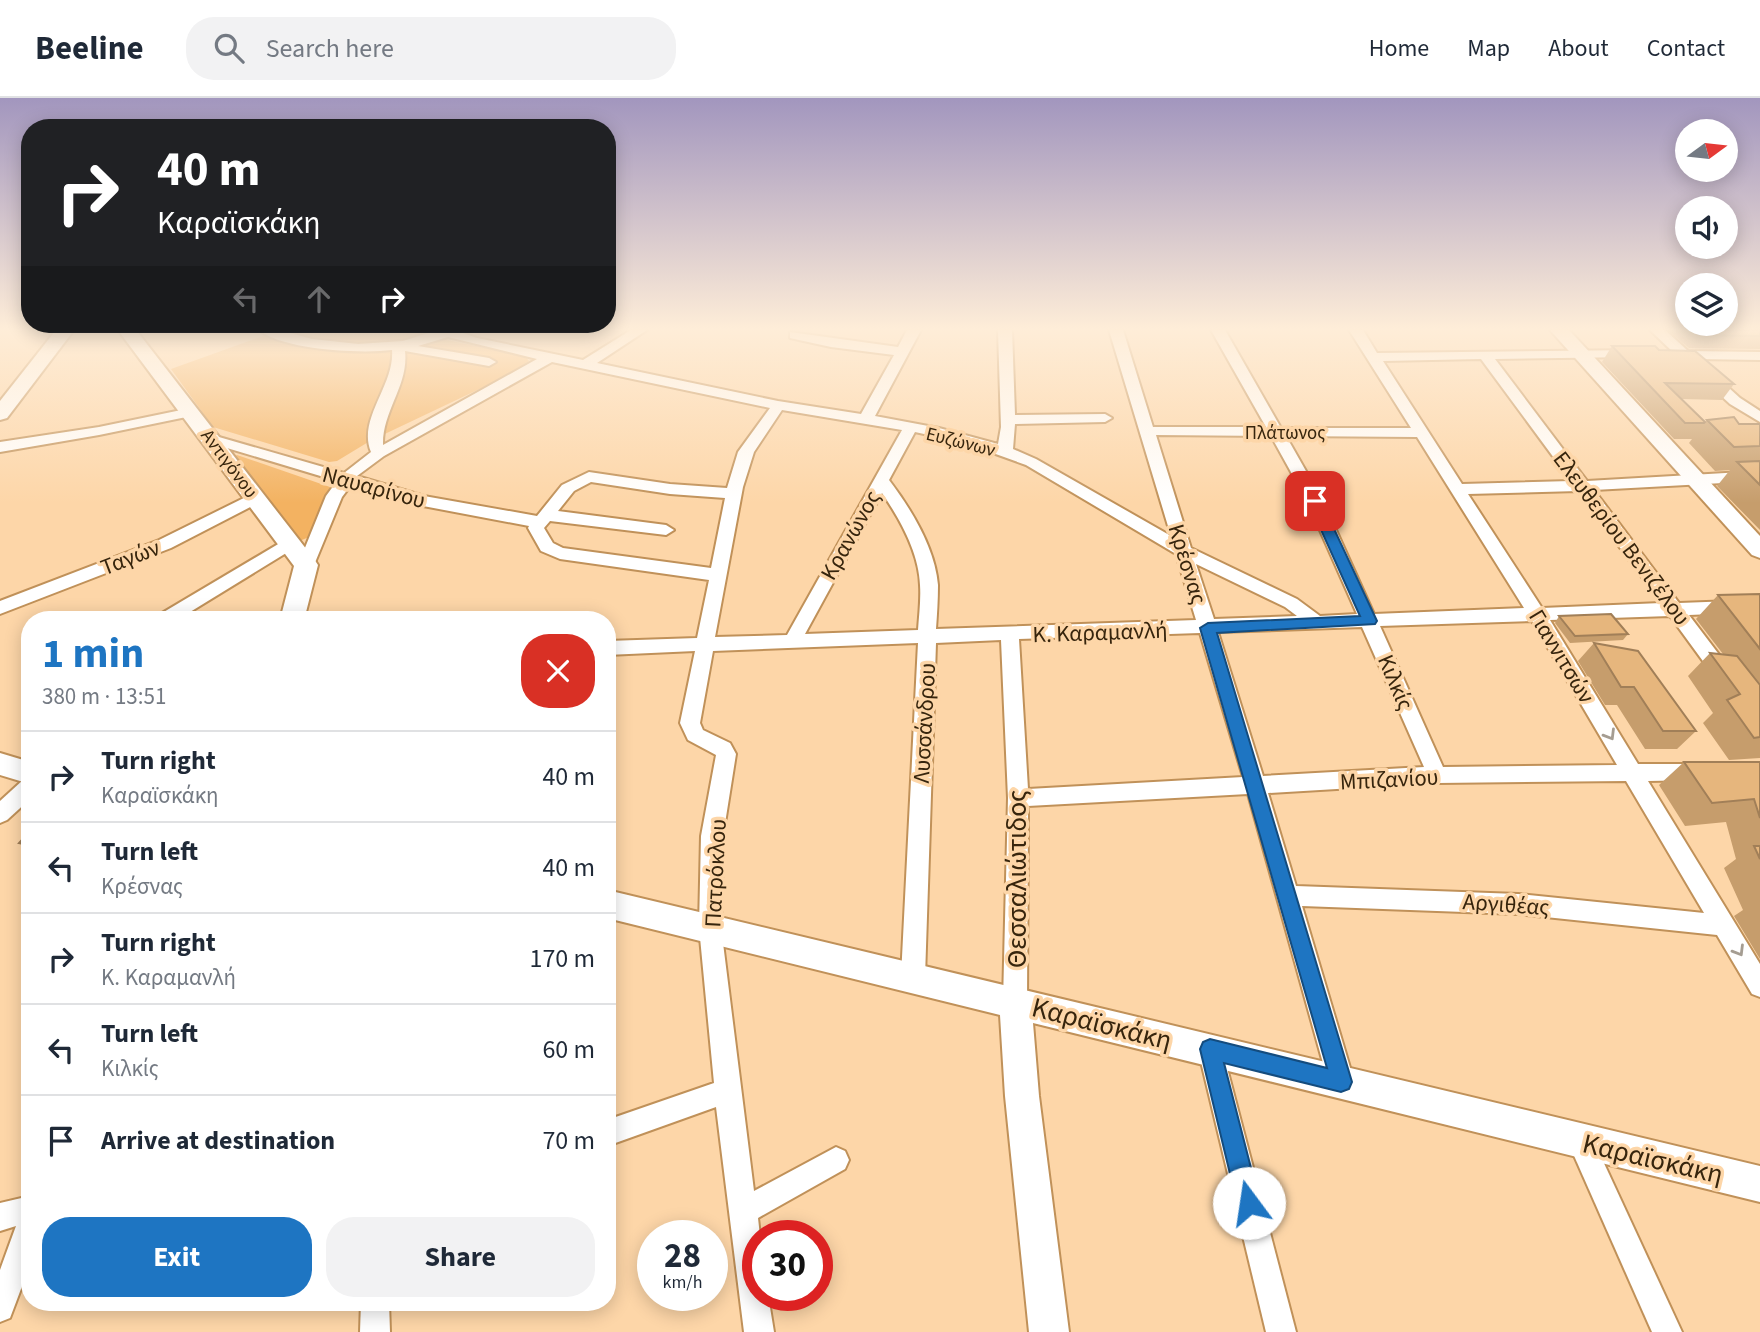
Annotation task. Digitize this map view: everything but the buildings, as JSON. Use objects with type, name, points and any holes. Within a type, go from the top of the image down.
[{"type":"main road","points":[[0,414],[20,388]]},
{"type":"main road","name":"Αντιγόνου","points":[[172,388],[306,565]]},
{"type":"main road","points":[[294,611],[306,565]]},
{"type":"main road","points":[[0,764],[21,770]]},
{"type":"main road","name":"Καραϊσκάκη","points":[[616,906],[1760,1184]]},
{"type":"main road","name":"Θεσσαλιώτιδος","points":[[1016,1002],[1022,1096],[1049,1332]]},
{"type":"street","points":[[379,453],[375,448],[374,435],[392,388]]},
{"type":"street","points":[[306,565],[334,496],[344,480],[379,453],[496,388]]},
{"type":"street","name":"Ευζώνων","points":[[698,388],[778,405],[910,428],[1005,451],[1031,462],[1184,551],[1291,603],[1318,623]]},
{"type":"street","points":[[866,419],[883,388]]},
{"type":"street","points":[[1005,451],[1007,388]]},
{"type":"street","name":"Κρέσνας","points":[[1133,388],[1256,786],[1341,1082]]},
{"type":"street","name":"Κιλκίς","points":[[1250,388],[1315,501],[1437,775]]},
{"type":"street","name":"Γιαννιτσών","points":[[1394,388],[1537,614],[1760,986]]},
{"type":"street","name":"Ελευθερίου Βενιζέλου","points":[[1509,388],[1737,691]]},
{"type":"street","points":[[1612,388],[1760,550]]},
{"type":"street","points":[[1721,388],[1760,418]]},
{"type":"street","name":"Πατρόκλου","points":[[759,1332],[727,1091],[710,927],[712,836],[727,760],[723,749],[695,735],[690,723],[734,494],[746,452],[778,405]]},
{"type":"street","points":[[0,447],[99,432],[191,412]]},
{"type":"street","points":[[1008,420],[1105,418]]},
{"type":"street","name":"Κρανώνος","points":[[791,643],[910,428]]},
{"type":"street","name":"Πλάτωνος","points":[[1147,431],[1423,433]]},
{"type":"street","name":"Ναυαρίνου","points":[[212,439],[344,480],[456,509],[666,530]]},
{"type":"street","points":[[1459,489],[1583,486],[1760,476]]},
{"type":"street","points":[[718,575],[560,553],[547,547],[538,537],[536,528],[568,488],[589,477],[670,489],[734,494]]},
{"type":"street","name":"Λυσσάνδρου","points":[[881,481],[890,492],[925,561],[930,599],[913,977]]},
{"type":"street","name":"Ταγών","points":[[0,608],[165,544],[256,497]]},
{"type":"street","points":[[178,611],[290,544]]},
{"type":"street","name":"Κ. Καραμανλή","points":[[616,648],[1760,606]]},
{"type":"street","name":"Θεσσαλιώτιδος","points":[[1010,635],[1018,798],[1016,1002]]},
{"type":"street","name":"Μπιζανίου","points":[[1018,798],[1437,775],[1722,772]]},
{"type":"street","points":[[0,814],[21,794]]},
{"type":"street","name":"Αργιθέας","points":[[1287,896],[1518,904],[1724,925]]},
{"type":"street","points":[[1210,1049],[1281,1332]]},
{"type":"street","points":[[616,1130],[727,1091]]},
{"type":"street","points":[[1581,1142],[1667,1332]]},
{"type":"street","points":[[743,1212],[836,1160]]},
{"type":"street","points":[[0,1217],[21,1211]]},
{"type":"street","points":[[0,1308],[21,1251]]},
{"type":"street","points":[[375,1311],[375,1332]]},
{"type":"shaded area","points":[[184,388],[482,388],[370,441],[337,461],[329,462],[213,427]]},
{"type":"shaded area","points":[[237,455],[330,487],[312,536],[299,541],[234,457]]},
{"type":"route","points":[[1249,1203],[1210,1049],[1341,1082],[1208,628],[1370,621],[1315,501]]}]
